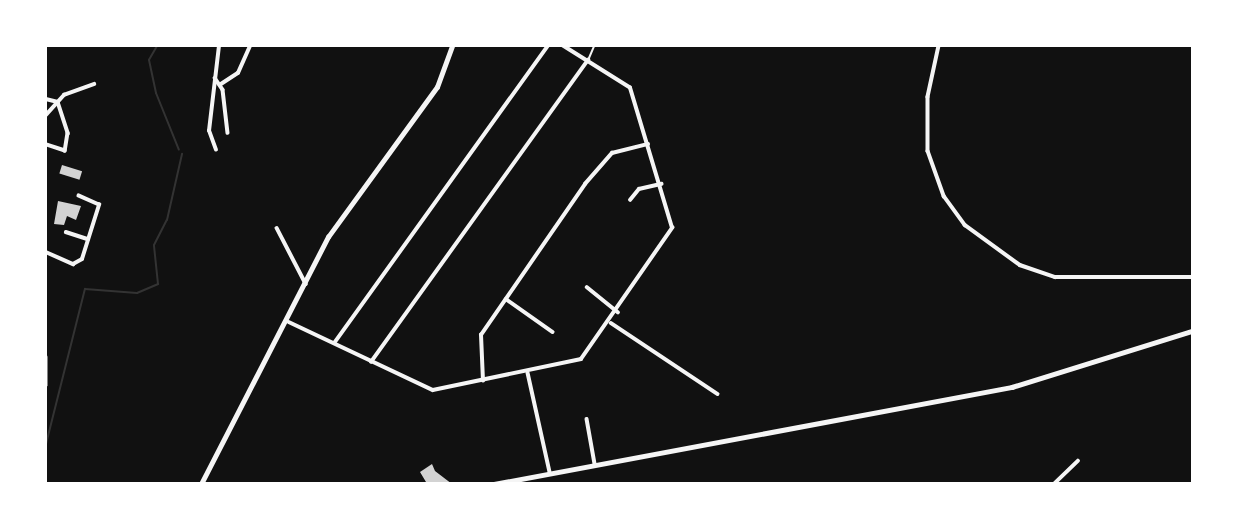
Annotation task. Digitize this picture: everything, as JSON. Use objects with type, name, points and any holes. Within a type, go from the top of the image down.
[{"type":"main road","points":[[201,484],[289,321],[328,237],[446,73],[452,46]]},
{"type":"main road","points":[[494,484],[1012,387],[1192,331]]},
{"type":"street","points":[[216,150],[209,131],[219,46]]},
{"type":"street","points":[[221,84],[238,73],[250,46]]},
{"type":"street","points":[[335,342],[548,46]]},
{"type":"street","points":[[289,321],[433,390],[528,373],[580,359],[611,323],[671,228],[661,184],[624,80],[563,46]]},
{"type":"street","points":[[939,46],[928,97],[928,151],[944,196],[965,225],[1041,274],[1089,281],[1192,277]]},
{"type":"street","points":[[372,362],[589,59]]},
{"type":"street","points":[[215,78],[221,84],[228,133]]},
{"type":"street","points":[[46,115],[58,102],[94,84]]},
{"type":"street","points":[[46,99],[58,102],[65,114],[65,150],[46,145]]},
{"type":"street","points":[[483,381],[481,335],[506,299],[612,153],[648,144]]},
{"type":"street","points":[[630,200],[639,189],[661,184]]},
{"type":"street","points":[[46,252],[73,264],[88,239],[99,205],[79,195]]},
{"type":"street","points":[[277,228],[306,284]]},
{"type":"street","points":[[66,232],[88,239]]},
{"type":"street","points":[[587,287],[618,312]]},
{"type":"street","points":[[506,299],[553,332]]},
{"type":"street","points":[[611,323],[718,394]]},
{"type":"street","points":[[46,357],[46,385]]},
{"type":"street","points":[[528,373],[550,472]]},
{"type":"street","points":[[587,419],[595,464]]},
{"type":"street","points":[[1054,484],[1078,461]]},
{"type":"lane","points":[[589,59],[594,46]]},
{"type":"building","points":[[62,165],[82,171],[79,180],[59,174]]},
{"type":"building","points":[[58,201],[81,206],[76,220],[67,216],[64,225],[54,224]]},
{"type":"building","points":[[432,464],[435,471],[452,484],[426,482],[420,472]]},
{"type":"waterway","points":[[157,46],[149,60],[156,93],[179,150]]},
{"type":"waterway","points":[[46,444],[85,289],[137,293],[158,284],[154,245],[167,220],[182,154]]}]
